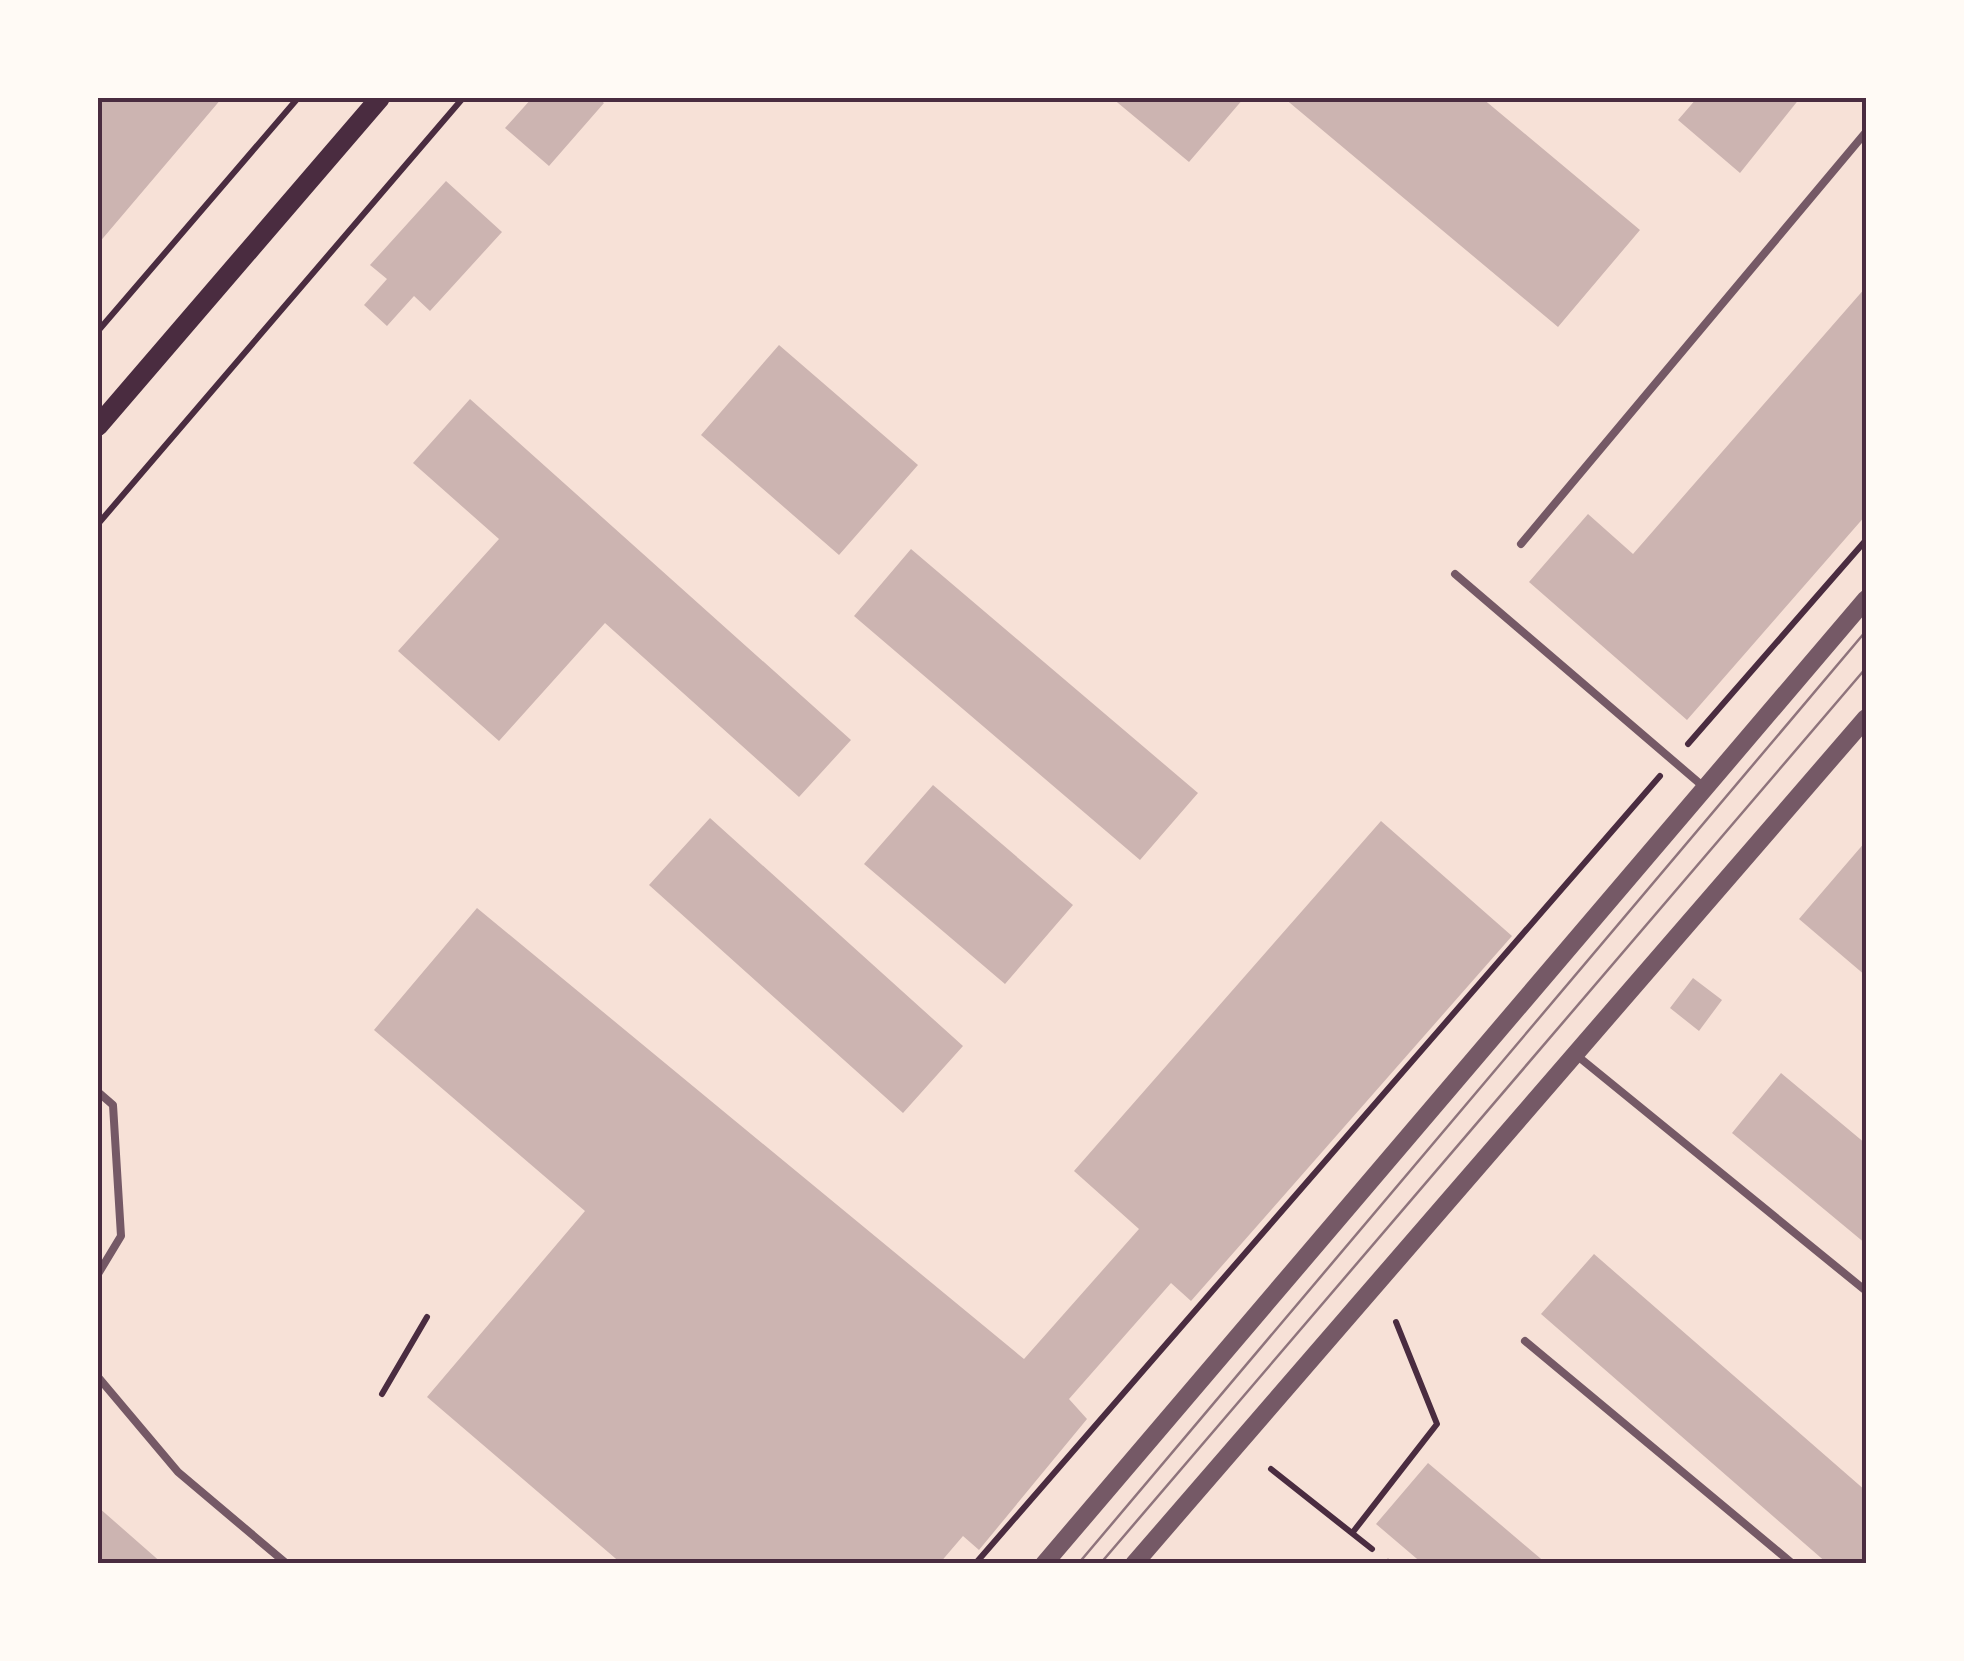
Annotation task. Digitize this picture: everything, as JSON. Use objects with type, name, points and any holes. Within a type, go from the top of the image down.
[{"type":"main road","points":[[98,426],[380,98]]},
{"type":"street","points":[[1044,1564],[1866,599]]},
{"type":"street","points":[[1134,1564],[1866,718]]},
{"type":"lane","points":[[1521,544],[1866,132]]},
{"type":"lane","points":[[1455,574],[1706,788]]},
{"type":"lane","points":[[1574,1053],[1866,1291]]},
{"type":"lane","points":[[98,1092],[112,1105],[121,1236],[98,1274]]},
{"type":"lane","points":[[1525,1341],[1793,1564]]},
{"type":"lane","points":[[98,1376],[178,1472],[287,1564]]},
{"type":"path","points":[[98,331],[298,98]]},
{"type":"path","points":[[98,524],[462,98]]},
{"type":"path","points":[[975,1564],[1866,540]]},
{"type":"path","points":[[382,1394],[427,1317]]},
{"type":"path","points":[[1352,1532],[1437,1424],[1396,1322]]},
{"type":"path","points":[[1271,1469],[1389,1563]]},
{"type":"building","points":[[98,98],[222,98],[98,244]]},
{"type":"building","points":[[532,98],[598,98],[604,103],[549,166],[505,128]]},
{"type":"building","points":[[1112,98],[1244,98],[1189,162]]},
{"type":"building","points":[[1284,98],[1482,98],[1640,230],[1558,327]]},
{"type":"building","points":[[1697,98],[1800,98],[1740,173],[1678,120]]},
{"type":"building","points":[[446,181],[502,232],[430,311],[414,296],[387,326],[364,305],[387,279],[370,265]]},
{"type":"building","points":[[1866,287],[1866,515],[1687,720],[1529,582],[1588,514],[1633,554]]},
{"type":"building","points":[[779,345],[918,465],[839,555],[701,435]]},
{"type":"building","points":[[470,399],[851,740],[799,797],[605,623],[499,741],[398,651],[499,539],[413,463]]},
{"type":"building","points":[[911,549],[1198,793],[1140,860],[854,616]]},
{"type":"building","points":[[933,785],[1073,905],[1005,984],[864,864]]},
{"type":"building","points":[[710,818],[963,1046],[903,1113],[649,885]]},
{"type":"building","points":[[1381,821],[1512,936],[1191,1301],[1171,1283],[1069,1399],[1087,1419],[979,1550],[963,1536],[939,1564],[622,1564],[427,1397],[585,1211],[374,1030],[477,908],[1024,1359],[1139,1229],[1074,1171]]},
{"type":"building","points":[[1866,841],[1866,976],[1799,919]]},
{"type":"building","points":[[1693,978],[1722,1000],[1699,1031],[1670,1008]]},
{"type":"building","points":[[1781,1073],[1866,1144],[1866,1244],[1732,1133]]},
{"type":"building","points":[[1594,1254],[1866,1491],[1866,1564],[1828,1564],[1541,1314]]},
{"type":"building","points":[[1428,1463],[1547,1564],[1423,1564],[1376,1524]]},
{"type":"building","points":[[98,1507],[163,1564],[98,1564]]},
{"type":"tram line","points":[[1078,1564],[1866,631]]},
{"type":"tram line","points":[[1100,1564],[1866,668]]}]
